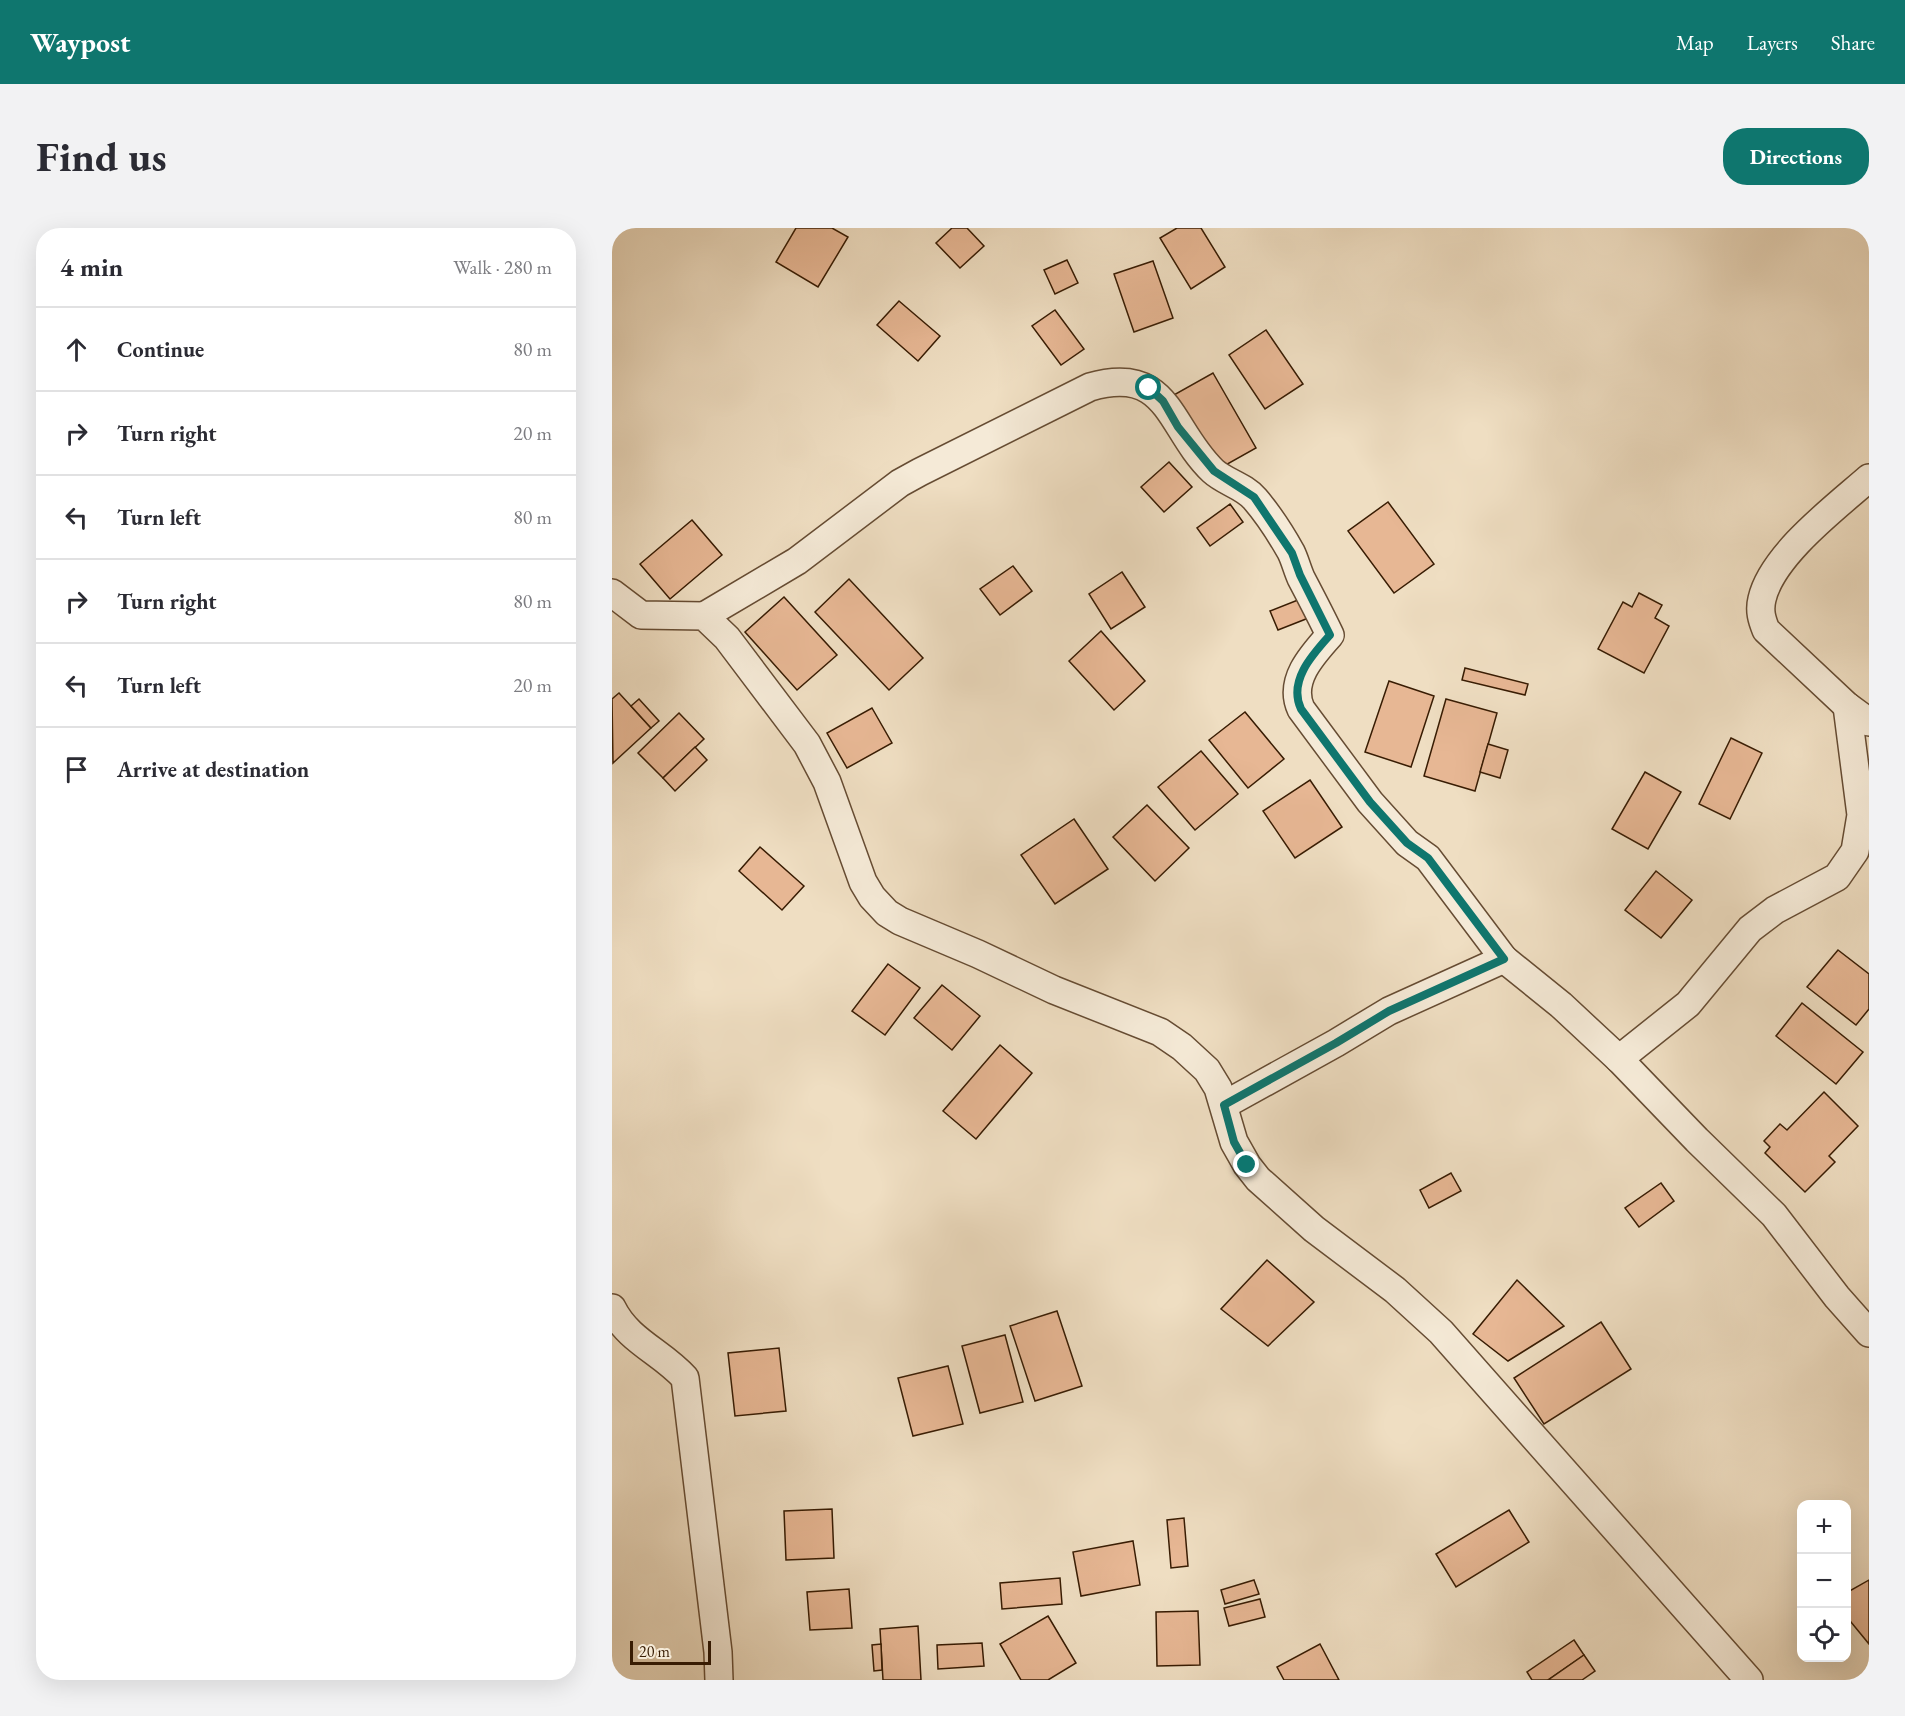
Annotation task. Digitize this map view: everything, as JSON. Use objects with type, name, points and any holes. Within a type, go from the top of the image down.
[{"type":"street","points":[[612,593],[641,615],[704,616],[797,561],[900,483],[920,472],[1090,387],[1106,382],[1131,383],[1149,388],[1163,401],[1178,427],[1214,471],[1254,497],[1292,553],[1300,575],[1330,635],[1308,660],[1298,686],[1297,700],[1301,709],[1370,802],[1407,843],[1428,858],[1504,959],[1561,1005],[1620,1059],[1697,1140],[1774,1215],[1837,1297],[1869,1333]]},
{"type":"street","points":[[1869,477],[1793,546],[1767,583],[1761,600],[1760,616],[1766,630],[1847,706],[1869,722]]},
{"type":"street","points":[[704,616],[728,638],[807,744],[827,783],[863,882],[872,897],[887,913],[900,921],[1054,990],[1160,1032],[1182,1047],[1207,1070],[1218,1088],[1234,1142],[1258,1179],[1314,1229],[1395,1290],[1441,1332],[1749,1680]]},
{"type":"street","points":[[1620,1059],[1688,1004],[1750,929],[1774,910],[1838,877],[1855,851],[1861,815],[1847,706]]},
{"type":"street","points":[[1224,1105],[1389,1011],[1504,959]]},
{"type":"street","points":[[612,1308],[618,1320],[638,1341],[675,1367],[685,1378],[720,1680]]},
{"type":"building","points":[[796,228],[832,228],[848,237],[818,287],[776,262]]},
{"type":"building","points":[[952,228],[967,228],[984,246],[960,268],[936,243]]},
{"type":"building","points":[[1177,228],[1201,228],[1225,267],[1191,289],[1160,238]]},
{"type":"building","points":[[1067,260],[1078,283],[1055,294],[1044,270]]},
{"type":"building","points":[[1153,261],[1173,318],[1134,332],[1114,274]]},
{"type":"building","points":[[899,301],[940,336],[918,361],[877,325]]},
{"type":"building","points":[[1055,310],[1084,349],[1061,365],[1032,326]]},
{"type":"building","points":[[1266,330],[1303,384],[1265,409],[1229,355]]},
{"type":"building","points":[[1213,373],[1256,448],[1215,471],[1172,396]]},
{"type":"building","points":[[1169,462],[1192,487],[1164,512],[1141,487]]},
{"type":"building","points":[[1388,502],[1434,564],[1394,593],[1348,531]]},
{"type":"building","points":[[1230,504],[1243,522],[1210,546],[1197,528]]},
{"type":"building","points":[[692,520],[722,555],[670,599],[640,564]]},
{"type":"building","points":[[1013,566],[1032,591],[1000,615],[980,589]]},
{"type":"building","points":[[1122,572],[1145,607],[1111,629],[1089,594]]},
{"type":"building","points":[[849,579],[923,658],[889,690],[815,612]]},
{"type":"building","points":[[1639,593],[1662,605],[1655,618],[1669,626],[1644,673],[1598,649],[1623,602],[1632,607]]},
{"type":"building","points":[[784,597],[837,655],[797,690],[745,632]]},
{"type":"building","points":[[1303,598],[1311,617],[1278,630],[1270,611]]},
{"type":"building","points":[[1101,631],[1145,681],[1114,710],[1069,661]]},
{"type":"building","points":[[1465,668],[1528,684],[1525,695],[1462,680]]},
{"type":"building","points":[[1389,681],[1434,696],[1411,767],[1365,752]]},
{"type":"building","points":[[619,693],[651,728],[613,763],[612,699]]},
{"type":"building","points":[[639,699],[659,721],[651,728],[631,706]]},
{"type":"building","points":[[1446,699],[1497,713],[1475,791],[1424,776]]},
{"type":"building","points":[[872,708],[892,743],[847,768],[827,733]]},
{"type":"building","points":[[1245,712],[1284,759],[1248,788],[1209,740]]},
{"type":"building","points":[[679,713],[704,739],[663,778],[638,753]]},
{"type":"building","points":[[1731,738],[1762,753],[1730,819],[1699,804]]},
{"type":"building","points":[[1488,744],[1508,750],[1500,778],[1480,772]]},
{"type":"building","points":[[695,747],[707,760],[675,791],[663,778]]},
{"type":"building","points":[[1201,751],[1238,794],[1195,830],[1158,787]]},
{"type":"building","points":[[1645,772],[1681,792],[1648,849],[1612,829]]},
{"type":"building","points":[[1310,780],[1342,827],[1295,858],[1263,811]]},
{"type":"building","points":[[1147,805],[1189,848],[1155,881],[1113,837]]},
{"type":"building","points":[[1074,819],[1108,869],[1055,904],[1021,855]]},
{"type":"building","points":[[760,847],[804,886],[782,910],[739,871]]},
{"type":"building","points":[[1656,871],[1692,900],[1661,938],[1625,910]]},
{"type":"building","points":[[1838,950],[1869,974],[1869,1009],[1856,1025],[1807,987]]},
{"type":"building","points":[[888,964],[920,988],[885,1035],[852,1011]]},
{"type":"building","points":[[942,985],[980,1016],[952,1050],[914,1018]]},
{"type":"building","points":[[1802,1003],[1863,1052],[1836,1084],[1776,1036]]},
{"type":"building","points":[[1000,1045],[1032,1073],[976,1139],[943,1111]]},
{"type":"building","points":[[1824,1092],[1858,1126],[1829,1156],[1835,1162],[1805,1192],[1765,1153],[1770,1147],[1764,1141],[1780,1124],[1787,1130]]},
{"type":"building","points":[[1451,1173],[1461,1191],[1429,1208],[1420,1190]]},
{"type":"building","points":[[1661,1183],[1674,1201],[1639,1227],[1625,1208]]},
{"type":"building","points":[[1267,1260],[1314,1302],[1268,1346],[1221,1309]]},
{"type":"building","points":[[1517,1280],[1564,1326],[1508,1361],[1473,1334]]},
{"type":"building","points":[[1057,1311],[1082,1386],[1035,1401],[1010,1326]]},
{"type":"building","points":[[1601,1322],[1631,1369],[1544,1424],[1514,1378]]},
{"type":"building","points":[[1005,1335],[1023,1402],[980,1413],[962,1346]]},
{"type":"building","points":[[779,1348],[786,1411],[735,1416],[728,1353]]},
{"type":"building","points":[[948,1366],[963,1424],[913,1436],[898,1378]]},
{"type":"building","points":[[832,1509],[834,1558],[786,1560],[784,1511]]},
{"type":"building","points":[[1509,1510],[1529,1542],[1456,1587],[1436,1554]]},
{"type":"building","points":[[1184,1518],[1188,1566],[1171,1568],[1167,1520]]},
{"type":"building","points":[[1133,1541],[1140,1585],[1081,1596],[1073,1552]]},
{"type":"building","points":[[1060,1578],[1062,1604],[1002,1609],[1000,1583]]},
{"type":"building","points":[[1254,1580],[1259,1594],[1225,1604],[1221,1590]]},
{"type":"building","points":[[1869,1580],[1869,1644],[1851,1622],[1851,1590]]},
{"type":"building","points":[[849,1589],[852,1628],[810,1630],[807,1592]]},
{"type":"building","points":[[1260,1599],[1265,1617],[1229,1626],[1224,1608]]},
{"type":"building","points":[[1198,1611],[1200,1665],[1157,1666],[1156,1612]]},
{"type":"building","points":[[1048,1616],[1076,1663],[1048,1680],[1021,1680],[1000,1644]]},
{"type":"building","points":[[918,1626],[921,1680],[883,1680],[880,1629]]},
{"type":"building","points":[[1574,1640],[1584,1655],[1548,1680],[1532,1680],[1527,1672]]},
{"type":"building","points":[[982,1643],[984,1666],[938,1669],[937,1645]]},
{"type":"building","points":[[881,1644],[882,1670],[874,1671],[872,1645]]},
{"type":"building","points":[[1320,1644],[1339,1680],[1284,1680],[1277,1667]]},
{"type":"building","points":[[1584,1655],[1595,1671],[1582,1680],[1548,1680]]},
{"type":"route","points":[[1149,388],[1163,401],[1178,427],[1214,471],[1254,497],[1292,553],[1300,575],[1330,635],[1308,660],[1298,686],[1297,700],[1301,709],[1370,802],[1407,843],[1428,858],[1504,959],[1389,1011],[1363,1028],[1224,1105],[1234,1142],[1247,1165]]}]
